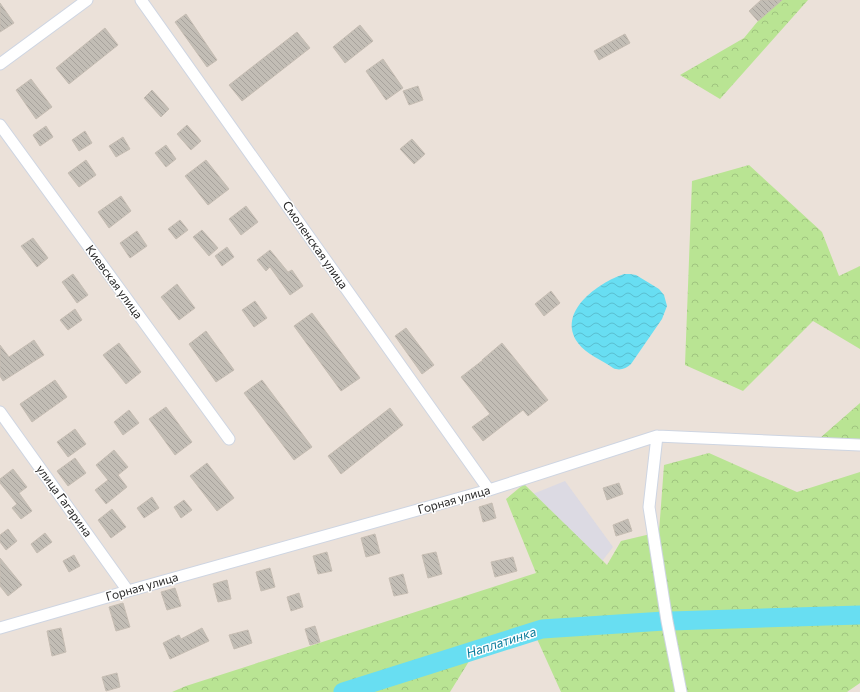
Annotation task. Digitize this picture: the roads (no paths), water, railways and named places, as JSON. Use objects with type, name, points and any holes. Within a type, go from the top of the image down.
[{"type":"street","points":[[0,64],[86,0]]},
{"type":"street","name":"Смоленская улица","points":[[141,0],[489,490]]},
{"type":"street","name":"Киевская улица","points":[[0,126],[229,439]]},
{"type":"street","name":"улица Гагарина","points":[[0,412],[128,591]]},
{"type":"street","points":[[681,692],[667,621],[649,507],[657,436],[860,445]]},
{"type":"street","name":"Горная улица","points":[[0,628],[489,490],[657,436]]},
{"type":"water","points":[[624,274],[636,275],[659,289],[664,295],[667,306],[662,319],[631,364],[625,368],[618,369],[613,368],[594,357],[581,347],[573,332],[572,320],[576,310],[583,300],[592,292],[603,284]]},
{"type":"waterway","name":"Наплатинка","points":[[671,621],[860,615]]},
{"type":"waterway","name":"Наплатинка","points":[[343,692],[542,629],[664,621]]}]
